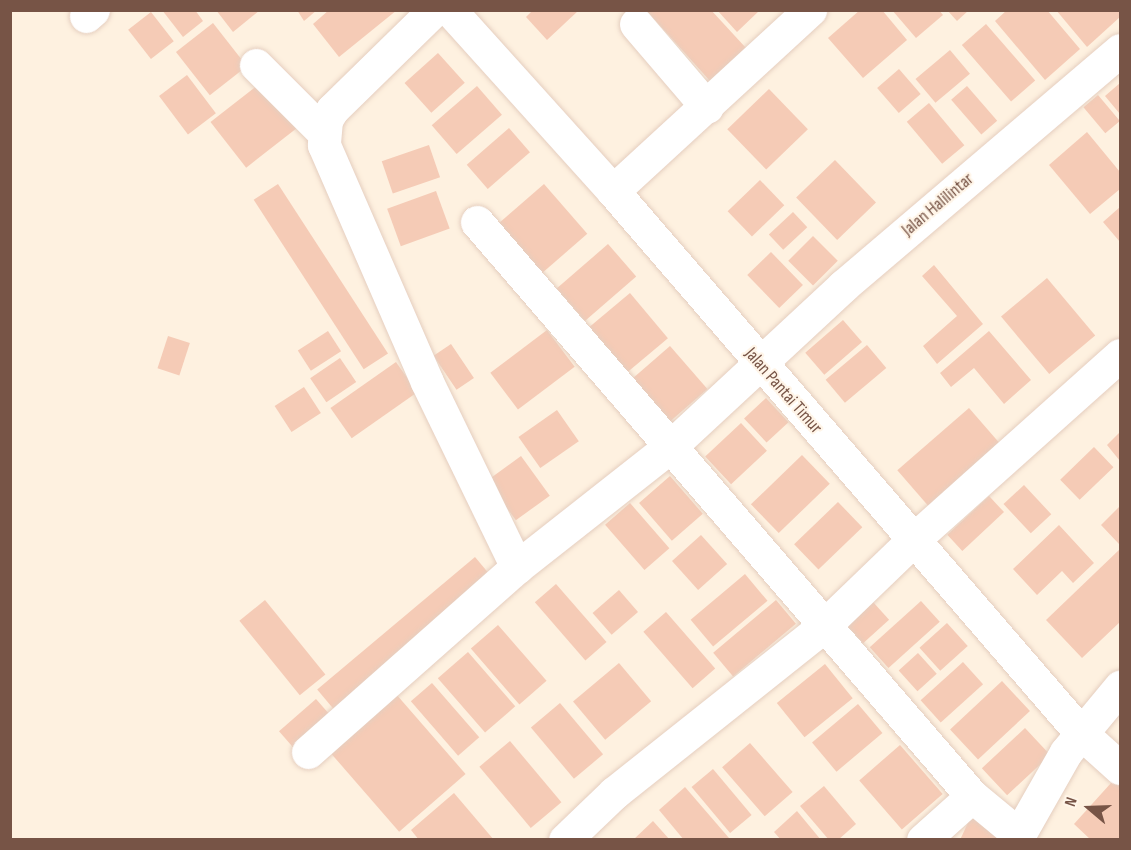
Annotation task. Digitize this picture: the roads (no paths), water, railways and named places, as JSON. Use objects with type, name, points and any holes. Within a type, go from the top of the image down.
[{"type":"street","points":[[434,10],[332,110],[323,132],[327,157],[427,382],[517,567]]},
{"type":"street","name":"Jalan Pantai Timur","points":[[450,10],[613,191],[912,541],[1080,732],[1120,768]]},
{"type":"street","points":[[613,191],[810,10]]},
{"type":"street","points":[[636,24],[707,107]]},
{"type":"street","name":"Jalan Halilintar","points":[[308,752],[517,567],[670,446],[843,286],[1120,50]]},
{"type":"street","points":[[256,64],[323,132]]},
{"type":"street","points":[[477,222],[972,796],[1017,837],[1080,732],[1120,687]]},
{"type":"street","points":[[565,840],[614,793],[824,626],[912,541],[1120,355]]},
{"type":"street","points":[[923,840],[972,796]]}]
